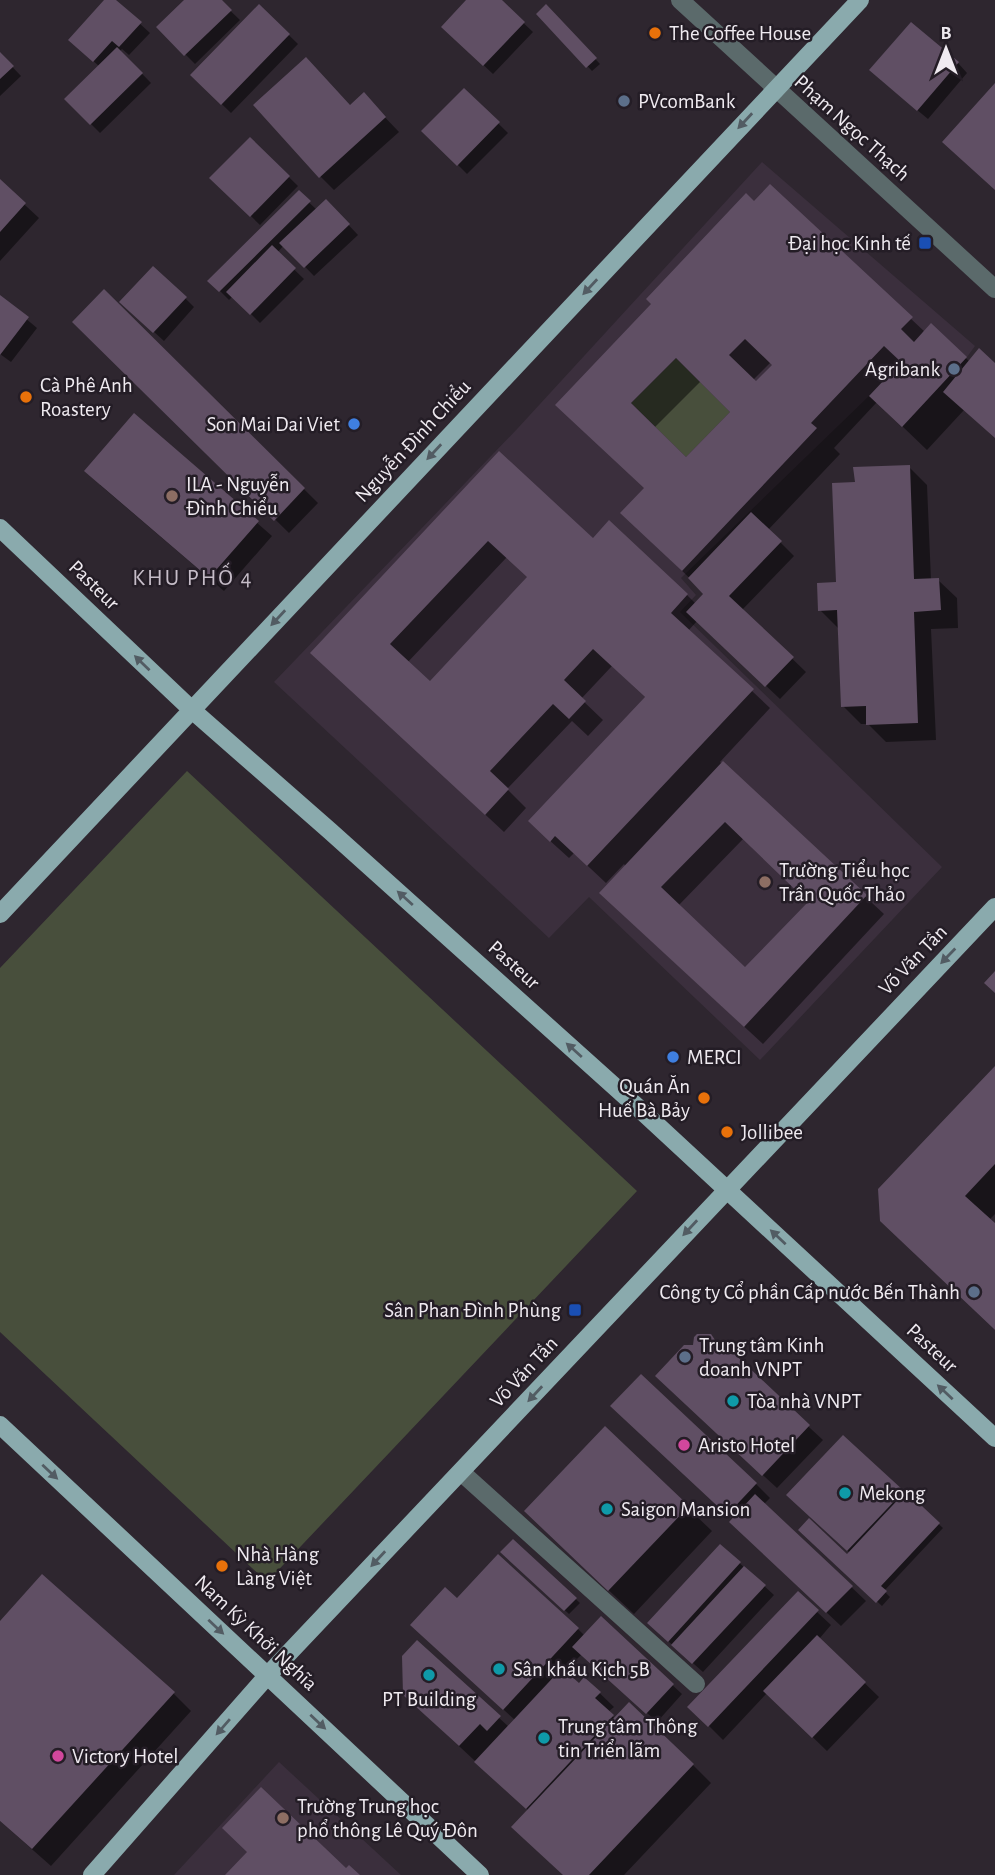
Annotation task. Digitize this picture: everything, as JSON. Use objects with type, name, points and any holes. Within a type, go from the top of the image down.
[{"type":"main road","name":"Nguyễn Đình Chiểu","points":[[0,914],[860,0]]},
{"type":"main road","name":"Pasteur","points":[[0,528],[192,710],[351,849],[726,1189],[995,1438]]},
{"type":"main road","name":"Võ Văn Tần","points":[[92,1875],[268,1675],[995,907]]},
{"type":"main road","name":"Nam Kỳ Khởi Nghĩa","points":[[0,1425],[480,1875]]},
{"type":"street","name":"Phạm Ngọc Thạch","points":[[680,0],[995,289]]},
{"type":"street","points":[[461,1472],[696,1684]]},
{"type":"shaded area","points":[[762,162],[975,346],[902,427],[869,396],[681,578],[696,595],[680,612],[942,867],[760,1060],[589,897],[549,938],[274,682],[518,428]]},
{"type":"shaded area","name":"Trường Trung học phổ thông Lê Quý Đôn","points":[[279,1762],[401,1875],[174,1875]]},
{"type":"green space","points":[[676,358],[730,412],[686,457],[631,403]]},
{"type":"green space","points":[[187,771],[637,1191],[267,1582],[0,1332],[0,968]]},
{"type":"building","points":[[104,0],[116,0],[142,22],[119,47],[112,41],[93,62],[68,40]]},
{"type":"building","points":[[184,0],[222,0],[232,10],[184,56],[156,27]]},
{"type":"building","points":[[466,0],[502,0],[525,22],[483,66],[441,27]]},
{"type":"building","points":[[259,4],[290,34],[221,105],[190,75]]},
{"type":"building","points":[[546,4],[597,58],[586,68],[536,14]]},
{"type":"building","points":[[911,22],[959,62],[917,111],[869,70]]},
{"type":"building","points":[[117,47],[143,73],[90,125],[64,99]]},
{"type":"building","points":[[0,52],[14,66],[0,79]]},
{"type":"building","points":[[306,57],[350,105],[364,92],[386,117],[319,178],[253,105]]},
{"type":"building","points":[[995,83],[995,190],[942,142]]},
{"type":"building","points":[[464,88],[500,122],[457,166],[421,131]]},
{"type":"building","points":[[250,137],[290,176],[250,217],[209,178]]},
{"type":"building","points":[[0,179],[26,203],[0,232]]},
{"type":"building","points":[[770,184],[913,317],[901,329],[914,342],[931,323],[967,357],[902,427],[869,396],[901,362],[884,346],[811,423],[817,428],[682,571],[620,513],[644,488],[555,405],[651,304],[646,299],[746,193],[754,201]],"holes":[[[745,339],[772,365],[756,381],[729,355]],[[676,358],[730,412],[686,457],[631,403]]]},
{"type":"building","points":[[299,190],[311,201],[219,292],[207,281]]},
{"type":"building","points":[[326,199],[350,224],[304,268],[279,243]]},
{"type":"building","points":[[272,245],[296,268],[250,315],[226,292]]},
{"type":"building","points":[[153,266],[187,297],[153,333],[119,302]]},
{"type":"building","points":[[104,289],[305,488],[274,521],[72,322]]},
{"type":"building","points":[[0,295],[29,317],[0,355]]},
{"type":"building","points":[[979,348],[995,363],[995,438],[943,392]]},
{"type":"building","name":"ILA - Nguyễn Đình Chiểu","points":[[134,413],[259,521],[209,578],[84,471]]},
{"type":"building","points":[[499,451],[593,538],[609,520],[688,594],[671,613],[754,689],[587,866],[555,836],[550,842],[528,821],[645,697],[593,649],[564,680],[586,701],[569,719],[553,704],[490,771],[509,789],[485,815],[310,653]],"holes":[[[488,541],[527,577],[430,681],[390,644]]]},
{"type":"building","points":[[910,465],[914,579],[939,578],[941,610],[914,612],[918,723],[866,725],[866,706],[841,707],[837,610],[818,611],[817,583],[836,582],[832,483],[855,482],[853,467]]},
{"type":"building","points":[[751,512],[782,541],[729,596],[794,657],[765,687],[686,612],[703,594],[688,578]]},
{"type":"building","points":[[723,761],[867,895],[744,1027],[599,893]],"holes":[[[725,822],[808,902],[745,967],[661,887]]]},
{"type":"building","points":[[995,971],[995,993],[984,983]]},
{"type":"building","points":[[995,1066],[995,1164],[965,1196],[995,1223],[995,1330],[880,1221],[878,1189]]},
{"type":"building","name":"Tòa nhà VNPT","points":[[697,1334],[711,1334],[715,1345],[725,1345],[810,1425],[762,1476],[655,1376],[684,1345],[693,1345]]},
{"type":"building","name":"Aristo Hotel","points":[[641,1374],[757,1483],[727,1515],[610,1406]]},
{"type":"building","name":"Saigon Mansion","points":[[605,1426],[689,1506],[608,1591],[524,1511]]},
{"type":"building","name":"Mekong","points":[[843,1435],[904,1491],[847,1551],[786,1495]]},
{"type":"building","points":[[906,1491],[940,1523],[881,1586],[887,1591],[876,1603],[798,1530],[809,1518],[847,1554]]},
{"type":"building","points":[[755,1494],[853,1586],[826,1613],[729,1522]]},
{"type":"building","points":[[513,1539],[577,1598],[564,1611],[500,1552]]},
{"type":"building","points":[[720,1544],[741,1562],[668,1642],[647,1623]]},
{"type":"building","name":"Sân khấu Kịch 5B","points":[[498,1554],[579,1628],[503,1710],[410,1625],[445,1587],[457,1598]]},
{"type":"building","points":[[744,1566],[766,1585],[692,1664],[671,1645]]},
{"type":"building","name":"Victory Hotel","points":[[42,1574],[175,1692],[32,1849],[0,1821],[0,1621]]},
{"type":"building","points":[[798,1591],[819,1610],[708,1727],[687,1707]]},
{"type":"building","points":[[601,1616],[674,1684],[646,1714],[572,1647]]},
{"type":"building","points":[[817,1635],[866,1682],[812,1738],[763,1691]]},
{"type":"building","name":"PT Building","points":[[417,1640],[501,1716],[487,1731],[480,1724],[459,1746],[403,1695],[402,1656]]},
{"type":"building","name":"Trung tâm Thông tin Triển lãm","points":[[562,1668],[579,1683],[584,1677],[601,1692],[595,1698],[614,1715],[526,1809],[474,1762]]},
{"type":"building","points":[[629,1702],[694,1764],[589,1875],[563,1875],[511,1827]]},
{"type":"building","points":[[261,1787],[346,1868],[349,1865],[360,1875],[225,1875],[247,1852],[222,1828]]},
{"type":"place","name":"The Coffee House","points":[[655,33]]},
{"type":"place","name":"PVcomBank","points":[[624,101]]},
{"type":"place","name":"Đại học Kinh tế","points":[[925,243]]},
{"type":"place","name":"Agribank","points":[[954,369]]},
{"type":"place","name":"Cà Phê Anh Roastery","points":[[26,397]]},
{"type":"place","name":"Son Mai Dai Viet","points":[[354,424]]},
{"type":"place","name":"ILA - Nguyễn Đình Chiểu","points":[[172,496]]},
{"type":"place","name":"Trường Tiểu học Trần Quốc Thảo","points":[[765,882]]},
{"type":"place","name":"MERCI","points":[[673,1057]]},
{"type":"place","name":"Quán Ăn Huế Bà Bảy","points":[[704,1098]]},
{"type":"place","name":"Jollibee","points":[[727,1132]]},
{"type":"place","name":"Công ty Cổ phần Cấp nước Bến Thành","points":[[974,1292]]},
{"type":"place","name":"Sân Phan Đình Phùng","points":[[575,1310]]},
{"type":"place","name":"Trung tâm Kinh doanh VNPT","points":[[685,1357]]},
{"type":"place","name":"Tòa nhà VNPT","points":[[733,1401]]},
{"type":"place","name":"Aristo Hotel","points":[[684,1445]]},
{"type":"place","name":"Mekong","points":[[845,1493]]},
{"type":"place","name":"Saigon Mansion","points":[[607,1509]]},
{"type":"place","name":"Nhà Hàng Làng Việt","points":[[222,1566]]},
{"type":"place","name":"Sân khấu Kịch 5B","points":[[499,1669]]},
{"type":"place","name":"PT Building","points":[[429,1675]]},
{"type":"place","name":"Trung tâm Thông tin Triển lãm","points":[[544,1738]]},
{"type":"place","name":"Victory Hotel","points":[[58,1756]]},
{"type":"place","name":"Trường Trung học phổ thông Lê Quý Đôn","points":[[283,1818]]},
{"type":"district","name":"KHU PHỐ 4","points":[[193,578]]}]
